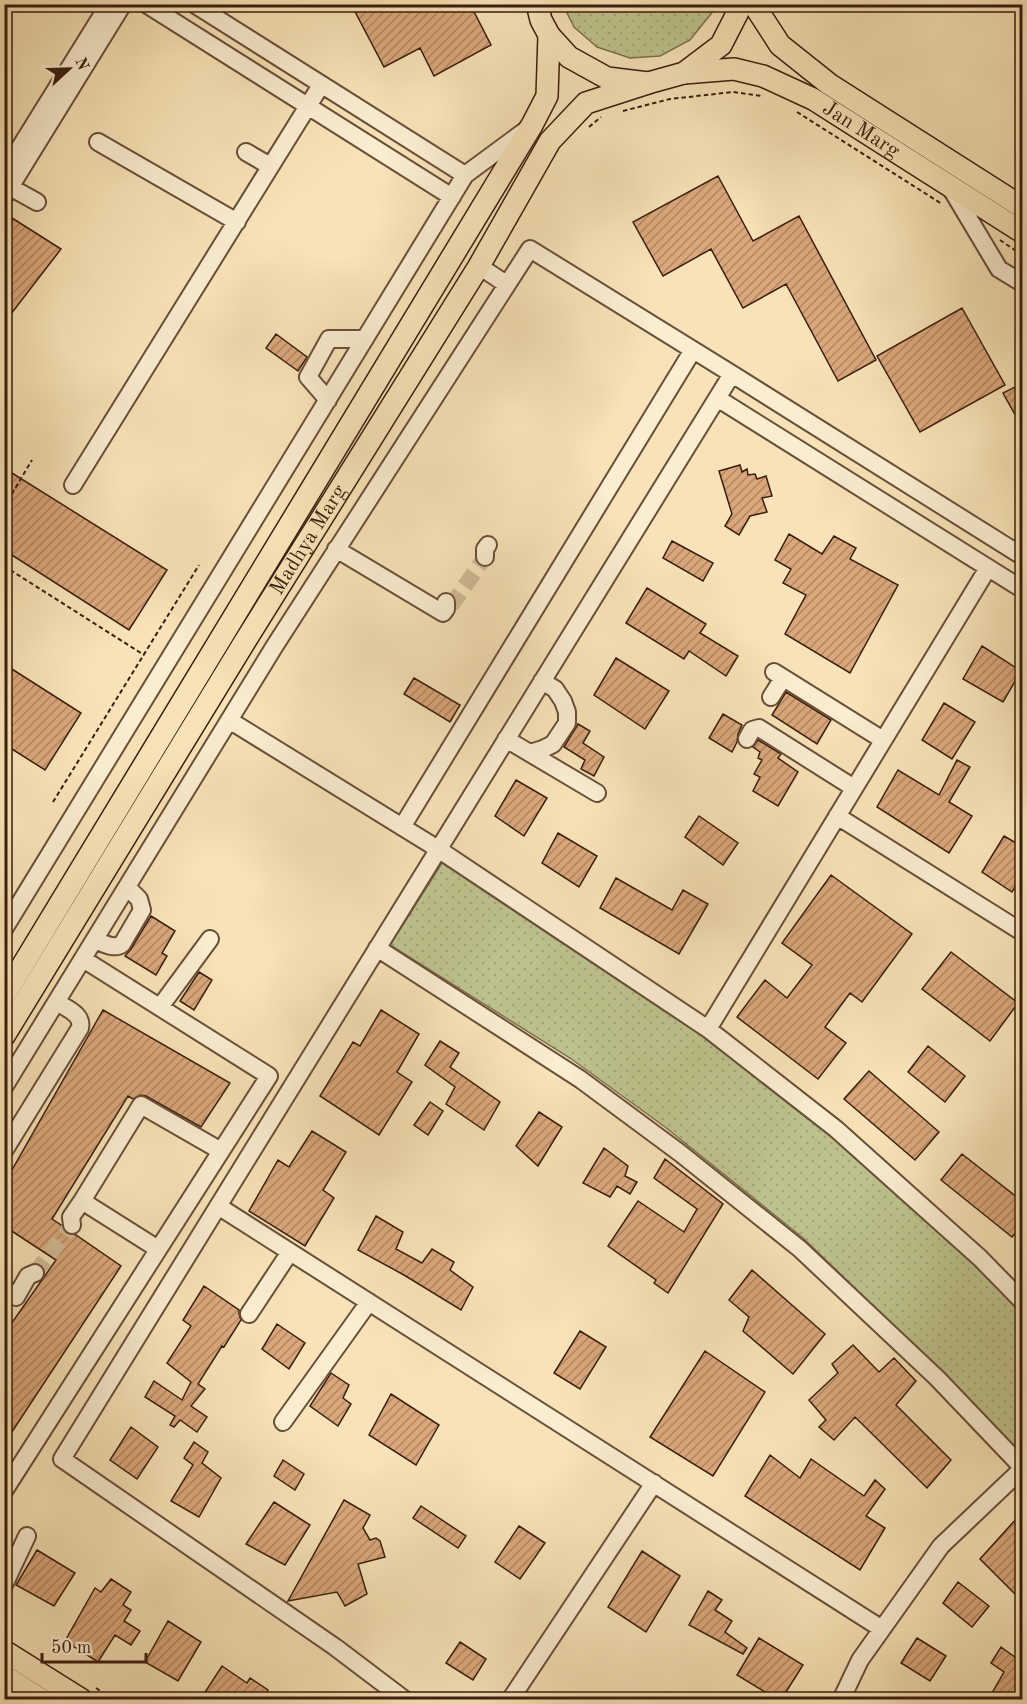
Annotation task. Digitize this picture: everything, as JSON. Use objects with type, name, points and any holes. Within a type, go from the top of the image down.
[{"type":"main road","points":[[537,4],[541,20],[549,35],[569,57],[607,78],[648,83]]},
{"type":"main road","points":[[684,73],[721,45],[742,4]]},
{"type":"main road","name":"Jan Marg","points":[[756,4],[780,45],[829,84],[1023,207]]},
{"type":"main road","name":"Madhya Marg","points":[[4,996],[532,125],[547,96],[549,35]]},
{"type":"main road","name":"Jan Marg","points":[[684,73],[734,69],[763,76],[813,99],[946,194],[1023,232]]},
{"type":"main road","name":"Madhya Marg","points":[[4,1036],[244,643],[479,266],[550,141],[586,103],[684,73]]},
{"type":"main road","points":[[4,1651],[82,1700]]},
{"type":"main road","points":[[4,1676],[42,1700]]},
{"type":"street","points":[[6,186],[109,4]]},
{"type":"street","points":[[6,186],[123,4]]},
{"type":"street","points":[[146,4],[452,197]]},
{"type":"street","points":[[194,4],[465,175]]},
{"type":"street","points":[[73,485],[321,85]]},
{"type":"street","points":[[4,928],[465,175],[532,125]]},
{"type":"street","points":[[98,142],[237,222]]},
{"type":"street","points":[[246,152],[270,166]]},
{"type":"street","points":[[6,186],[37,202]]},
{"type":"street","points":[[946,194],[999,269],[1023,283]]},
{"type":"street","points":[[4,1087],[336,549],[530,249],[1023,556]]},
{"type":"street","points":[[479,266],[506,285]]},
{"type":"street","points":[[328,400],[308,376],[329,339],[365,339]]},
{"type":"street","points":[[402,827],[693,350]]},
{"type":"street","points":[[405,1700],[335,1647],[62,1459],[732,374]]},
{"type":"street","points":[[717,398],[1023,590]]},
{"type":"street","points":[[336,549],[443,613],[447,606]]},
{"type":"street","points":[[708,1029],[988,568]]},
{"type":"street","points":[[771,697],[778,675],[883,740]]},
{"type":"street","points":[[530,753],[553,744],[567,723],[567,712],[563,701],[555,689],[542,681]]},
{"type":"street","points":[[229,720],[438,849],[708,1029],[836,1129],[980,1258],[1023,1301]]},
{"type":"street","points":[[747,739],[753,730],[759,728],[854,788]]},
{"type":"street","points":[[506,740],[597,793]]},
{"type":"street","points":[[837,816],[1023,932]]},
{"type":"street","points":[[95,940],[114,947],[123,944],[142,910],[140,899],[127,887]]},
{"type":"street","points":[[160,1007],[210,939]]},
{"type":"street","points":[[377,948],[580,1079],[680,1153],[800,1249],[936,1378],[1023,1468],[942,1546],[860,1660],[841,1700]]},
{"type":"street","points":[[4,1491],[269,1076],[83,959]]},
{"type":"street","points":[[4,1151],[80,1028],[79,1016],[57,1002]]},
{"type":"street","points":[[68,1220],[141,1105],[221,1151]]},
{"type":"street","points":[[82,1201],[159,1249]]},
{"type":"street","points":[[218,1206],[882,1629]]},
{"type":"street","points":[[249,1314],[290,1252]]},
{"type":"street","points":[[4,1289],[16,1297],[30,1272]]},
{"type":"street","points":[[284,1422],[369,1302]]},
{"type":"street","points":[[510,1700],[654,1484]]},
{"type":"street","points":[[4,1585],[27,1536]]},
{"type":"path","points":[[614,113],[670,99],[722,93],[764,96]]},
{"type":"path","points":[[794,110],[946,194]]},
{"type":"path","points":[[587,129],[603,116]]},
{"type":"path","points":[[997,239],[1023,255]]},
{"type":"path","points":[[4,507],[32,460]]},
{"type":"path","points":[[4,566],[144,655]]},
{"type":"path","points":[[53,802],[199,566]]},
{"type":"green space","points":[[563,5],[716,5],[690,40],[660,56],[630,58],[597,47],[574,27]]},
{"type":"green space","points":[[442,863],[705,1038],[833,1138],[978,1266],[1022,1311],[1022,1449],[1019,1453],[937,1368],[802,1237],[665,1127],[570,1058],[390,945]]},
{"type":"building","points":[[351,4],[470,4],[491,45],[434,76],[420,48],[384,67]]},
{"type":"building","points":[[718,176],[753,241],[799,216],[876,360],[838,381],[786,284],[743,308],[711,249],[663,276],[633,222]]},
{"type":"building","points":[[12,218],[61,249],[4,323],[4,230]]},
{"type":"building","points":[[962,308],[1005,385],[920,432],[877,356]]},
{"type":"building","points":[[276,334],[307,357],[298,371],[266,348]]},
{"type":"building","points":[[1023,383],[1023,429],[1003,393]]},
{"type":"building","points":[[740,465],[742,472],[747,469],[748,475],[755,474],[757,479],[766,476],[772,496],[762,498],[767,512],[750,516],[739,535],[725,526],[732,514],[719,471]]},
{"type":"building","points":[[4,468],[167,570],[129,630],[4,550]]},
{"type":"building","points":[[789,534],[822,554],[834,536],[856,548],[850,559],[898,585],[850,673],[785,634],[806,595],[783,583],[791,569],[775,560]]},
{"type":"building","points":[[672,541],[713,563],[703,581],[663,558]]},
{"type":"building","points":[[647,588],[706,624],[700,633],[738,656],[726,676],[689,651],[684,659],[626,623]]},
{"type":"building","points":[[982,646],[1021,671],[1003,702],[963,679]]},
{"type":"building","points":[[616,658],[669,691],[645,729],[594,695]]},
{"type":"building","points":[[4,664],[81,713],[45,770],[4,744]]},
{"type":"building","points":[[414,678],[460,705],[450,722],[404,694]]},
{"type":"building","points":[[786,692],[831,720],[817,744],[772,715]]},
{"type":"building","points":[[944,703],[975,722],[952,759],[922,740]]},
{"type":"building","points":[[723,714],[742,725],[732,752],[709,738]]},
{"type":"building","points":[[578,724],[590,731],[583,743],[604,757],[594,776],[581,769],[585,760],[564,747]]},
{"type":"building","points":[[758,740],[781,754],[778,758],[798,772],[778,806],[753,791],[760,777],[754,774],[762,760],[758,758],[760,752],[753,747]]},
{"type":"building","points":[[957,760],[970,767],[949,802],[972,816],[949,853],[877,807],[898,770],[939,795]]},
{"type":"building","points":[[516,780],[547,798],[524,836],[495,816]]},
{"type":"building","points":[[699,816],[738,843],[723,865],[685,837]]},
{"type":"building","points":[[558,833],[597,856],[579,887],[542,863]]},
{"type":"building","points":[[1004,836],[1023,847],[1023,874],[1012,892],[982,872]]},
{"type":"building","points":[[831,875],[912,934],[862,1002],[850,993],[825,1027],[846,1043],[818,1079],[737,1017],[765,980],[787,998],[812,965],[782,943]]},
{"type":"building","points":[[616,878],[672,910],[683,890],[708,904],[679,954],[600,908]]},
{"type":"building","points":[[151,916],[175,931],[162,953],[167,956],[156,975],[125,956]]},
{"type":"building","points":[[951,952],[1018,1003],[990,1041],[922,989]]},
{"type":"building","points":[[199,972],[212,980],[194,1010],[180,1001]]},
{"type":"building","points":[[103,1010],[230,1083],[201,1127],[146,1096],[141,1095],[133,1099],[128,1096],[52,1219],[61,1225],[67,1234],[76,1235],[121,1266],[4,1444],[4,1334],[56,1260],[4,1226],[4,1184]]},
{"type":"building","points":[[381,1010],[419,1034],[397,1072],[412,1082],[379,1135],[320,1096],[353,1042],[360,1046]]},
{"type":"building","points":[[440,1041],[459,1053],[450,1067],[500,1102],[484,1130],[446,1104],[455,1087],[425,1065]]},
{"type":"building","points":[[928,1046],[965,1076],[945,1102],[908,1072]]},
{"type":"building","points":[[869,1071],[939,1132],[915,1160],[844,1099]]},
{"type":"building","points":[[430,1102],[443,1111],[428,1135],[414,1125]]},
{"type":"building","points":[[539,1112],[562,1127],[538,1166],[516,1146]]},
{"type":"building","points":[[312,1131],[346,1152],[323,1190],[334,1198],[305,1246],[249,1211],[278,1160],[289,1167]]},
{"type":"building","points":[[604,1148],[628,1166],[625,1176],[637,1182],[630,1194],[617,1186],[610,1197],[583,1183]]},
{"type":"building","points":[[962,1154],[1023,1202],[1023,1224],[1012,1237],[941,1180]]},
{"type":"building","points":[[665,1159],[723,1204],[668,1293],[654,1283],[656,1280],[608,1246],[638,1201],[684,1232],[697,1209],[654,1178]]},
{"type":"building","points":[[376,1216],[403,1232],[396,1249],[422,1263],[432,1249],[454,1262],[450,1270],[473,1287],[461,1310],[358,1250]]},
{"type":"building","points":[[752,1270],[825,1334],[793,1374],[743,1331],[749,1317],[729,1300]]},
{"type":"building","points":[[204,1286],[239,1310],[241,1320],[198,1384],[205,1389],[191,1406],[207,1417],[197,1432],[180,1420],[174,1427],[170,1425],[175,1416],[145,1397],[154,1381],[182,1400],[191,1382],[167,1363],[191,1326],[183,1320]]},
{"type":"building","points":[[277,1324],[305,1343],[289,1369],[262,1349]]},
{"type":"building","points":[[580,1331],[606,1347],[580,1389],[554,1373]]},
{"type":"building","points":[[853,1345],[879,1372],[894,1358],[916,1381],[896,1405],[951,1460],[927,1488],[855,1417],[834,1440],[819,1427],[826,1420],[809,1400],[838,1373],[832,1364]]},
{"type":"building","points":[[705,1351],[765,1392],[713,1476],[650,1437]]},
{"type":"building","points":[[331,1373],[349,1385],[343,1398],[351,1404],[338,1426],[310,1406]]},
{"type":"building","points":[[391,1394],[439,1425],[416,1465],[369,1435]]},
{"type":"building","points":[[131,1427],[158,1447],[137,1479],[110,1460]]},
{"type":"building","points":[[194,1442],[208,1452],[202,1463],[221,1478],[199,1517],[171,1501],[193,1465],[184,1458]]},
{"type":"building","points":[[770,1455],[800,1478],[811,1459],[864,1496],[875,1480],[885,1489],[866,1516],[885,1528],[860,1570],[745,1496]]},
{"type":"building","points":[[283,1460],[304,1474],[295,1490],[274,1476]]},
{"type":"building","points":[[344,1500],[370,1515],[363,1528],[370,1540],[376,1538],[380,1541],[385,1557],[358,1564],[367,1594],[345,1606],[337,1592],[288,1601]]},
{"type":"building","points":[[274,1502],[310,1525],[285,1565],[246,1544]]},
{"type":"building","points":[[421,1506],[466,1536],[458,1548],[413,1518]]},
{"type":"building","points":[[1017,1518],[1023,1524],[1023,1602],[980,1559]]},
{"type":"building","points":[[519,1526],[545,1543],[520,1579],[495,1562]]},
{"type":"building","points":[[37,1550],[75,1573],[54,1606],[16,1585]]},
{"type":"building","points":[[642,1551],[680,1576],[646,1632],[608,1607]]},
{"type":"building","points":[[111,1579],[131,1592],[123,1605],[131,1610],[124,1621],[140,1631],[131,1645],[115,1635],[98,1662],[65,1641],[95,1588],[101,1592]]},
{"type":"building","points":[[958,1582],[989,1606],[972,1627],[943,1603]]},
{"type":"building","points":[[708,1591],[722,1600],[715,1610],[732,1621],[725,1632],[747,1648],[743,1654],[689,1625]]},
{"type":"building","points":[[168,1621],[201,1642],[178,1681],[145,1662]]},
{"type":"building","points":[[759,1638],[803,1665],[781,1700],[737,1675]]},
{"type":"building","points":[[917,1638],[946,1656],[930,1681],[901,1663]]},
{"type":"building","points":[[460,1642],[486,1659],[473,1680],[446,1663]]},
{"type":"building","points":[[1001,1647],[1023,1663],[1023,1700],[988,1700],[1004,1672],[991,1663]]},
{"type":"building","points":[[222,1666],[247,1683],[250,1678],[268,1690],[261,1700],[200,1700]]},
{"type":"tunnel","points":[[451,606],[485,557]]},
{"type":"tunnel","points":[[35,1273],[72,1225]]}]
